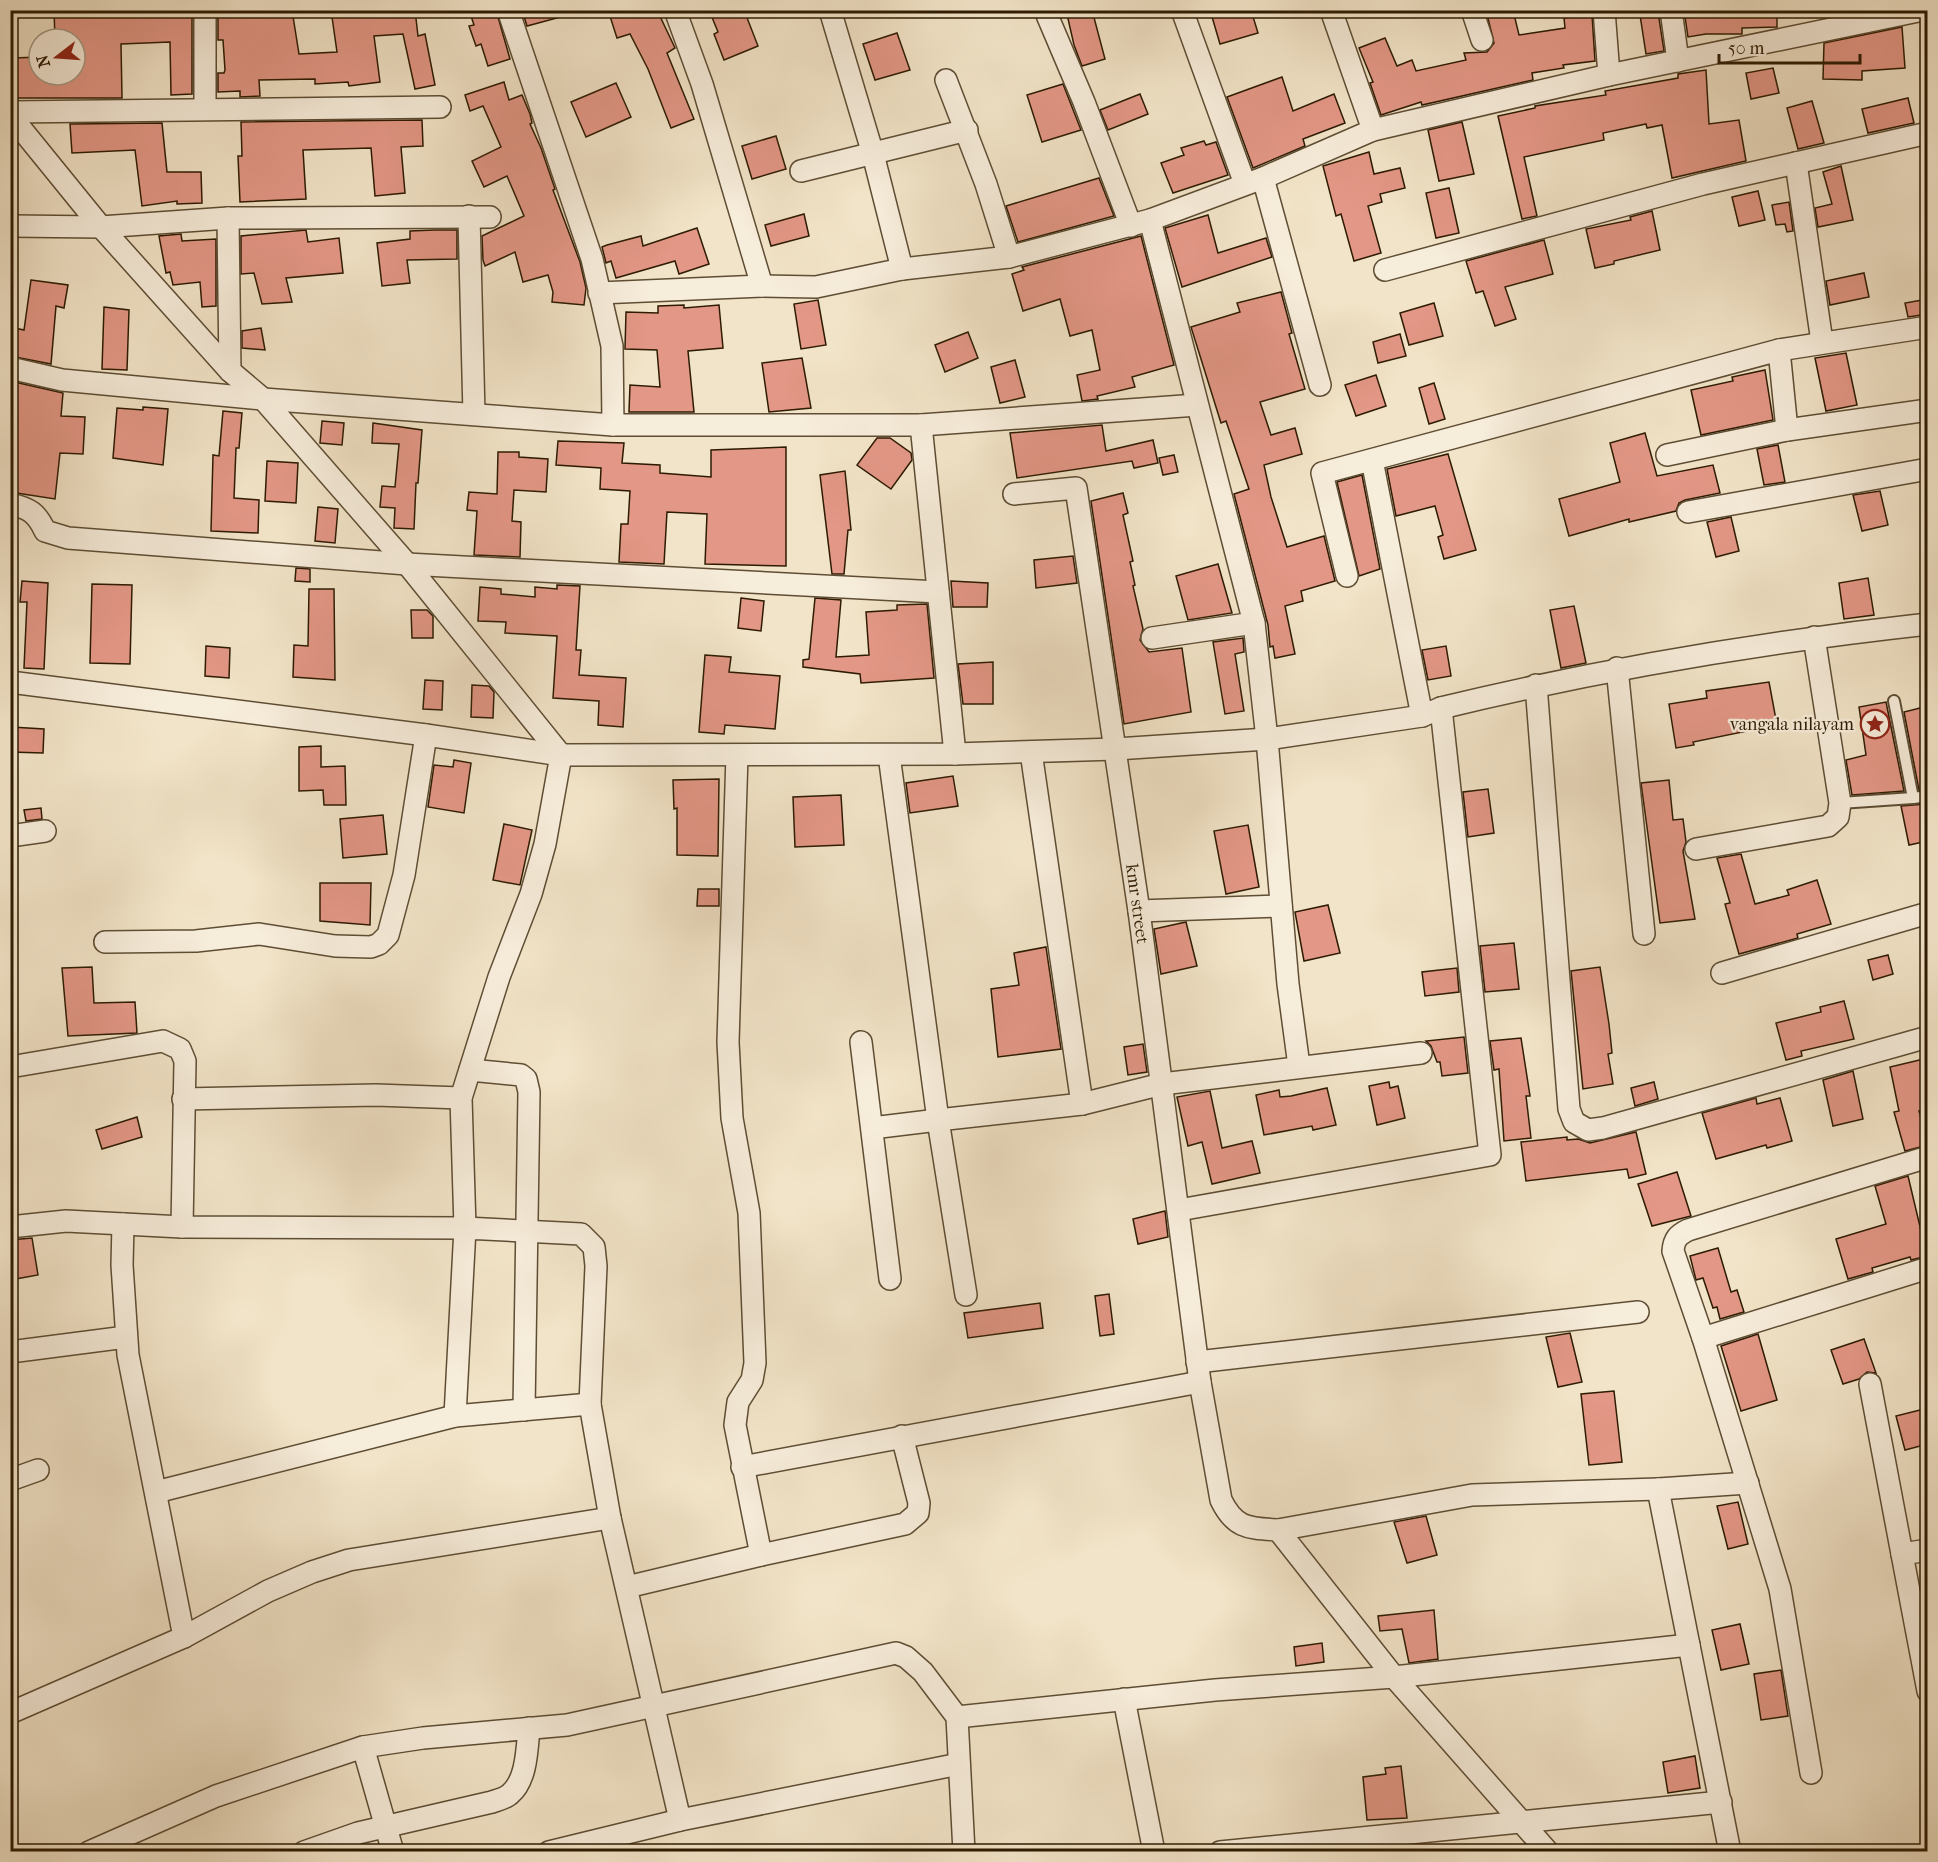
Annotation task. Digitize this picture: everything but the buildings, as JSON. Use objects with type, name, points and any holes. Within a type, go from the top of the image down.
[{"type":"street","points":[[205,10],[205,108]]},
{"type":"street","points":[[508,10],[592,259],[612,346],[613,425]]},
{"type":"street","points":[[675,10],[702,84],[762,286]]},
{"type":"street","points":[[830,10],[873,154],[902,269]]},
{"type":"street","points":[[1182,10],[1254,181],[1320,385]]},
{"type":"street","points":[[1330,10],[1373,130]]},
{"type":"street","points":[[1472,10],[1482,40]]},
{"type":"street","points":[[1604,10],[1609,75]]},
{"type":"street","points":[[1671,10],[1678,61]]},
{"type":"street","points":[[599,293],[762,286],[816,287],[902,269],[1009,256],[1140,223],[1254,181],[1373,130],[1609,75],[1923,10]]},
{"type":"street","points":[[1047,15],[1140,223],[1197,405],[1254,623],[1267,739],[1288,984],[1299,1066]]},
{"type":"street","points":[[946,80],[967,130],[1009,256]]},
{"type":"street","points":[[10,113],[205,108],[440,107]]},
{"type":"street","points":[[10,113],[102,227],[230,371],[263,399],[407,564],[561,755],[545,844],[531,894],[499,977],[461,1098],[465,1228],[455,1416]]},
{"type":"street","points":[[801,171],[967,130]]},
{"type":"street","points":[[1385,270],[1703,184],[1928,133]]},
{"type":"street","points":[[1796,163],[1822,342]]},
{"type":"street","points":[[10,226],[102,227],[228,218],[479,217],[474,414]]},
{"type":"street","points":[[228,218],[230,371]]},
{"type":"street","points":[[1347,576],[1322,473],[1779,350],[1928,327]]},
{"type":"street","points":[[1779,350],[1787,430]]},
{"type":"street","points":[[10,368],[62,380],[263,399],[613,425],[921,425],[1197,405]]},
{"type":"street","points":[[1667,455],[1787,430],[1928,410]]},
{"type":"street","points":[[921,425],[955,754]]},
{"type":"street","points":[[1179,1210],[1490,1155],[1432,712],[1372,460]]},
{"type":"street","points":[[1688,512],[1928,469]]},
{"type":"street","name":"kmr street","points":[[1014,494],[1076,488],[1139,911],[1198,1372],[1221,1500],[1227,1514],[1238,1524],[1278,1530],[1472,1496],[1748,1483]]},
{"type":"street","points":[[10,504],[27,508],[38,516],[45,531],[68,538],[407,564],[938,592]]},
{"type":"street","points":[[1152,638],[1254,623]]},
{"type":"street","points":[[10,682],[53,690],[177,702],[561,755],[889,755],[1031,752],[1267,739],[1432,712],[1536,685],[1617,668],[1814,637],[1928,624]]},
{"type":"street","points":[[1696,849],[1828,826],[1838,817],[1840,803],[1814,637]]},
{"type":"street","points":[[1617,668],[1644,934]]},
{"type":"street","points":[[1536,685],[1558,988],[1569,1109],[1574,1122],[1588,1130],[1603,1128],[1928,1037]]},
{"type":"street","points":[[105,942],[196,941],[259,934],[335,946],[371,947],[379,944],[388,935],[404,875],[426,735]]},
{"type":"street","points":[[1031,752],[1082,1104]]},
{"type":"street","points":[[737,755],[728,1042],[732,1118],[749,1213],[755,1363],[752,1380],[738,1402],[735,1425],[761,1555]]},
{"type":"street","points":[[889,755],[939,1120],[966,1295]]},
{"type":"street","points":[[10,836],[45,831]]},
{"type":"street","points":[[1139,911],[1281,906]]},
{"type":"street","points":[[1722,973],[1928,913]]},
{"type":"street","points":[[10,1067],[163,1041],[180,1049],[185,1061],[182,1227]]},
{"type":"street","points":[[861,1042],[890,1279]]},
{"type":"street","points":[[872,1128],[1082,1104],[1162,1084],[1421,1053]]},
{"type":"street","points":[[470,1070],[521,1075],[526,1079],[529,1092],[524,1410]]},
{"type":"street","points":[[183,1099],[376,1095],[461,1098]]},
{"type":"street","points":[[1811,1773],[1780,1589],[1703,1338],[1673,1251],[1677,1236],[1688,1230],[1928,1157]]},
{"type":"street","points":[[10,1227],[66,1221],[182,1227],[465,1228],[581,1234],[594,1247],[596,1266],[590,1404],[610,1518],[680,1820]]},
{"type":"street","points":[[123,1224],[126,1337],[184,1637]]},
{"type":"street","points":[[1703,1338],[1802,1305],[1928,1268]]},
{"type":"street","points":[[742,1467],[902,1436],[1198,1372],[1638,1312]]},
{"type":"street","points":[[10,1352],[126,1337]]},
{"type":"street","points":[[1870,1384],[1928,1691]]},
{"type":"street","points":[[156,1492],[455,1416],[590,1404]]},
{"type":"street","points":[[627,1587],[905,1524],[918,1513],[919,1503],[902,1436]]},
{"type":"street","points":[[10,1480],[38,1470]]},
{"type":"street","points":[[1658,1489],[1730,1851]]},
{"type":"street","points":[[10,1713],[184,1637],[268,1591],[312,1572],[349,1560],[610,1518]]},
{"type":"street","points":[[1278,1530],[1394,1677],[1548,1851]]},
{"type":"street","points":[[1902,1554],[1928,1550]]},
{"type":"street","points":[[957,1717],[1124,1699],[1394,1677],[1689,1645]]},
{"type":"street","points":[[89,1851],[216,1796],[363,1747],[423,1738],[567,1725],[896,1653],[906,1657],[923,1671],[957,1717],[964,1851]]},
{"type":"street","points":[[1124,1699],[1154,1851]]},
{"type":"street","points":[[304,1851],[358,1833],[492,1802],[511,1794],[519,1782],[526,1760],[529,1728]]},
{"type":"street","points":[[363,1747],[388,1827],[393,1851]]},
{"type":"street","points":[[549,1851],[680,1820],[959,1764]]},
{"type":"street","points":[[1220,1851],[1721,1802]]},
{"type":"lane","points":[[1894,701],[1913,798]]},
{"type":"lane","points":[[1840,803],[1928,795]]},
{"type":"place","name":"vangala nilayam","points":[[1875,724]]}]
